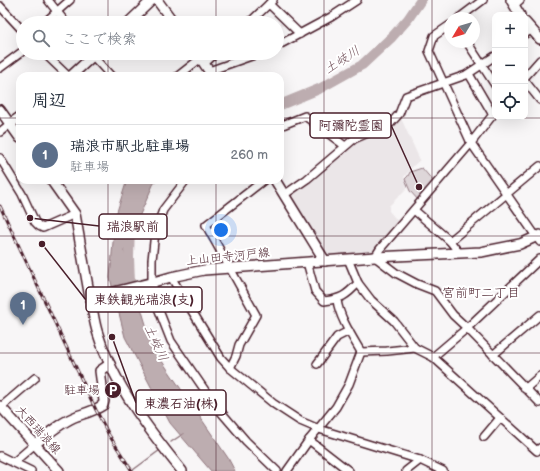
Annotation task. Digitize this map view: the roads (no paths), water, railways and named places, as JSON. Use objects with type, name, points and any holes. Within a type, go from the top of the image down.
[{"type":"main road","points":[[135,16],[152,0]]},
{"type":"main road","points":[[157,0],[169,16]]},
{"type":"main road","points":[[515,2],[519,12]]},
{"type":"main road","points":[[528,32],[540,39]]},
{"type":"main road","points":[[75,72],[87,60]]},
{"type":"main road","points":[[0,110],[16,132]]},
{"type":"main road","points":[[10,124],[16,119]]},
{"type":"main road","points":[[54,184],[75,214],[90,298],[98,333],[110,364],[133,405],[182,471]]},
{"type":"main road","points":[[277,184],[325,261]]},
{"type":"main road","name":"上山田寺河戸線","points":[[90,298],[171,276],[196,271],[375,257],[482,252],[520,244],[539,238]]},
{"type":"main road","points":[[35,444],[56,427],[76,416],[90,413],[103,405],[104,401],[100,371],[110,364]]},
{"type":"main road","name":"大西瑞浪線","points":[[1,406],[59,471]]},
{"type":"street","points":[[48,0],[60,16]]},
{"type":"street","points":[[52,16],[70,0]]},
{"type":"street","points":[[284,42],[331,17],[356,0]]},
{"type":"street","points":[[467,12],[483,0]]},
{"type":"street","points":[[256,16],[271,2],[284,16]]},
{"type":"street","points":[[0,6],[16,23]]},
{"type":"street","points":[[284,16],[300,34]]},
{"type":"street","points":[[444,29],[434,36],[429,51],[443,84],[471,143],[506,194],[539,238]]},
{"type":"street","points":[[471,48],[494,84]]},
{"type":"street","points":[[0,68],[16,56]]},
{"type":"street","points":[[284,195],[307,179],[354,139],[391,123],[398,114],[406,96],[469,74],[492,58]]},
{"type":"street","points":[[51,60],[64,72]]},
{"type":"street","points":[[98,60],[108,72]]},
{"type":"street","points":[[187,72],[205,64],[225,60]]},
{"type":"street","points":[[528,74],[540,60]]},
{"type":"street","points":[[469,74],[492,111]]},
{"type":"street","points":[[527,84],[540,100]]},
{"type":"street","points":[[284,124],[305,116],[345,146]]},
{"type":"street","points":[[492,117],[380,249],[375,257],[396,272],[417,284],[435,291],[453,315],[540,404]]},
{"type":"street","points":[[0,132],[10,124]]},
{"type":"street","points":[[0,158],[22,194],[35,222],[39,226],[43,228],[75,214]]},
{"type":"street","points":[[450,241],[540,166]]},
{"type":"street","points":[[183,184],[163,210],[155,232],[151,282],[158,308],[172,341],[215,405],[246,441],[277,471]]},
{"type":"street","points":[[230,368],[236,356],[239,345],[256,315],[206,225],[259,184]]},
{"type":"street","points":[[414,210],[450,241],[459,253]]},
{"type":"street","points":[[348,259],[358,283],[371,300],[394,321],[415,348],[433,357],[537,451],[540,448]]},
{"type":"street","points":[[433,357],[467,328],[540,259]]},
{"type":"street","points":[[307,262],[315,291],[324,301],[337,300],[352,290],[358,283]]},
{"type":"street","points":[[171,276],[221,358],[230,368],[274,404],[300,421],[318,429],[420,460],[443,471]]},
{"type":"street","points":[[337,300],[349,331],[361,352]]},
{"type":"street","points":[[493,355],[540,315]]},
{"type":"street","points":[[317,364],[338,337],[349,331]]},
{"type":"street","points":[[361,352],[415,348]]},
{"type":"street","points":[[287,471],[309,440],[336,407],[349,384],[361,352]]},
{"type":"street","points":[[525,389],[540,376]]},
{"type":"street","points":[[1,406],[35,378]]},
{"type":"street","points":[[484,437],[500,418]]},
{"type":"street","points":[[309,440],[349,471]]},
{"type":"street","points":[[14,462],[35,444]]},
{"type":"street","points":[[0,456],[31,471]]},
{"type":"street","points":[[406,471],[420,460]]},
{"type":"waterway","name":"土岐川","points":[[284,103],[319,89],[362,65],[392,37],[408,19],[421,0]]},
{"type":"waterway","name":"土岐川","points":[[130,225],[130,283]]},
{"type":"waterway","points":[[171,442],[183,434]]},
{"type":"waterway","points":[[133,470],[160,450]]},
{"type":"railway","points":[[0,206],[96,410],[109,435],[132,471]]},
{"type":"place","name":"阿彌陀霊園","points":[[419,187]]},
{"type":"place","name":"瑞浪駅前","points":[[30,218]]},
{"type":"place","name":"東鉄観光瑞浪(支)","points":[[42,244]]},
{"type":"place","name":"瑞浪市駅北駐車場","points":[[23,325]]},
{"type":"place","name":"東濃石油(株)","points":[[112,337]]},
{"type":"place","name":"駐車場","points":[[113,390]]},
{"type":"district","name":"宮前町二丁目","points":[[481,293]]}]
